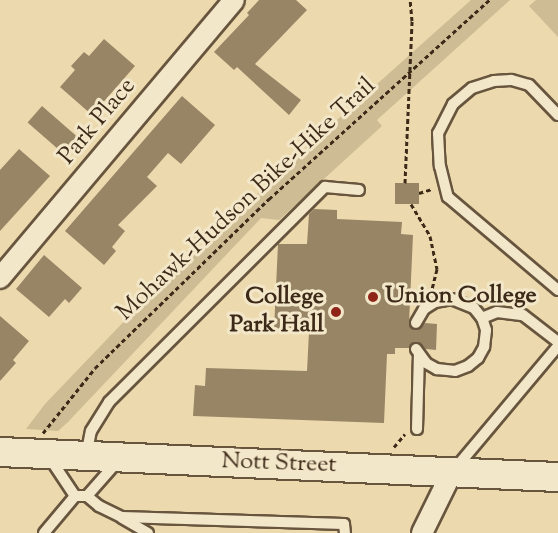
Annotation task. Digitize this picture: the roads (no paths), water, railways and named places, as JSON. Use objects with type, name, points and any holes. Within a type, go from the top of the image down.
[{"type":"main road","name":"Nott Street","points":[[0,452],[44,445],[86,457],[558,477]]},
{"type":"street","name":"Park Place","points":[[0,278],[234,0]]},
{"type":"street","points":[[422,533],[452,472]]},
{"type":"lane","points":[[558,114],[529,85],[511,80],[494,81],[472,88],[453,104],[438,133],[440,166],[448,197],[558,290]]},
{"type":"lane","points":[[86,457],[91,431],[109,402],[325,187],[359,190]]},
{"type":"lane","points":[[416,323],[424,309],[435,302],[452,299],[469,304],[482,318],[486,330],[484,347],[478,358],[468,366],[455,371],[437,369],[418,352],[417,429]]},
{"type":"lane","points":[[452,472],[558,344],[523,315],[496,312],[482,318]]},
{"type":"lane","points":[[44,445],[75,496]]},
{"type":"lane","points":[[87,496],[120,458]]},
{"type":"lane","points":[[75,496],[87,496],[99,506],[148,533]]},
{"type":"lane","points":[[44,533],[75,496]]},
{"type":"lane","points":[[122,517],[344,524],[345,533]]},
{"type":"place","name":"Union College","points":[[373,297]]},
{"type":"place","name":"College Park Hall","points":[[336,312]]}]
